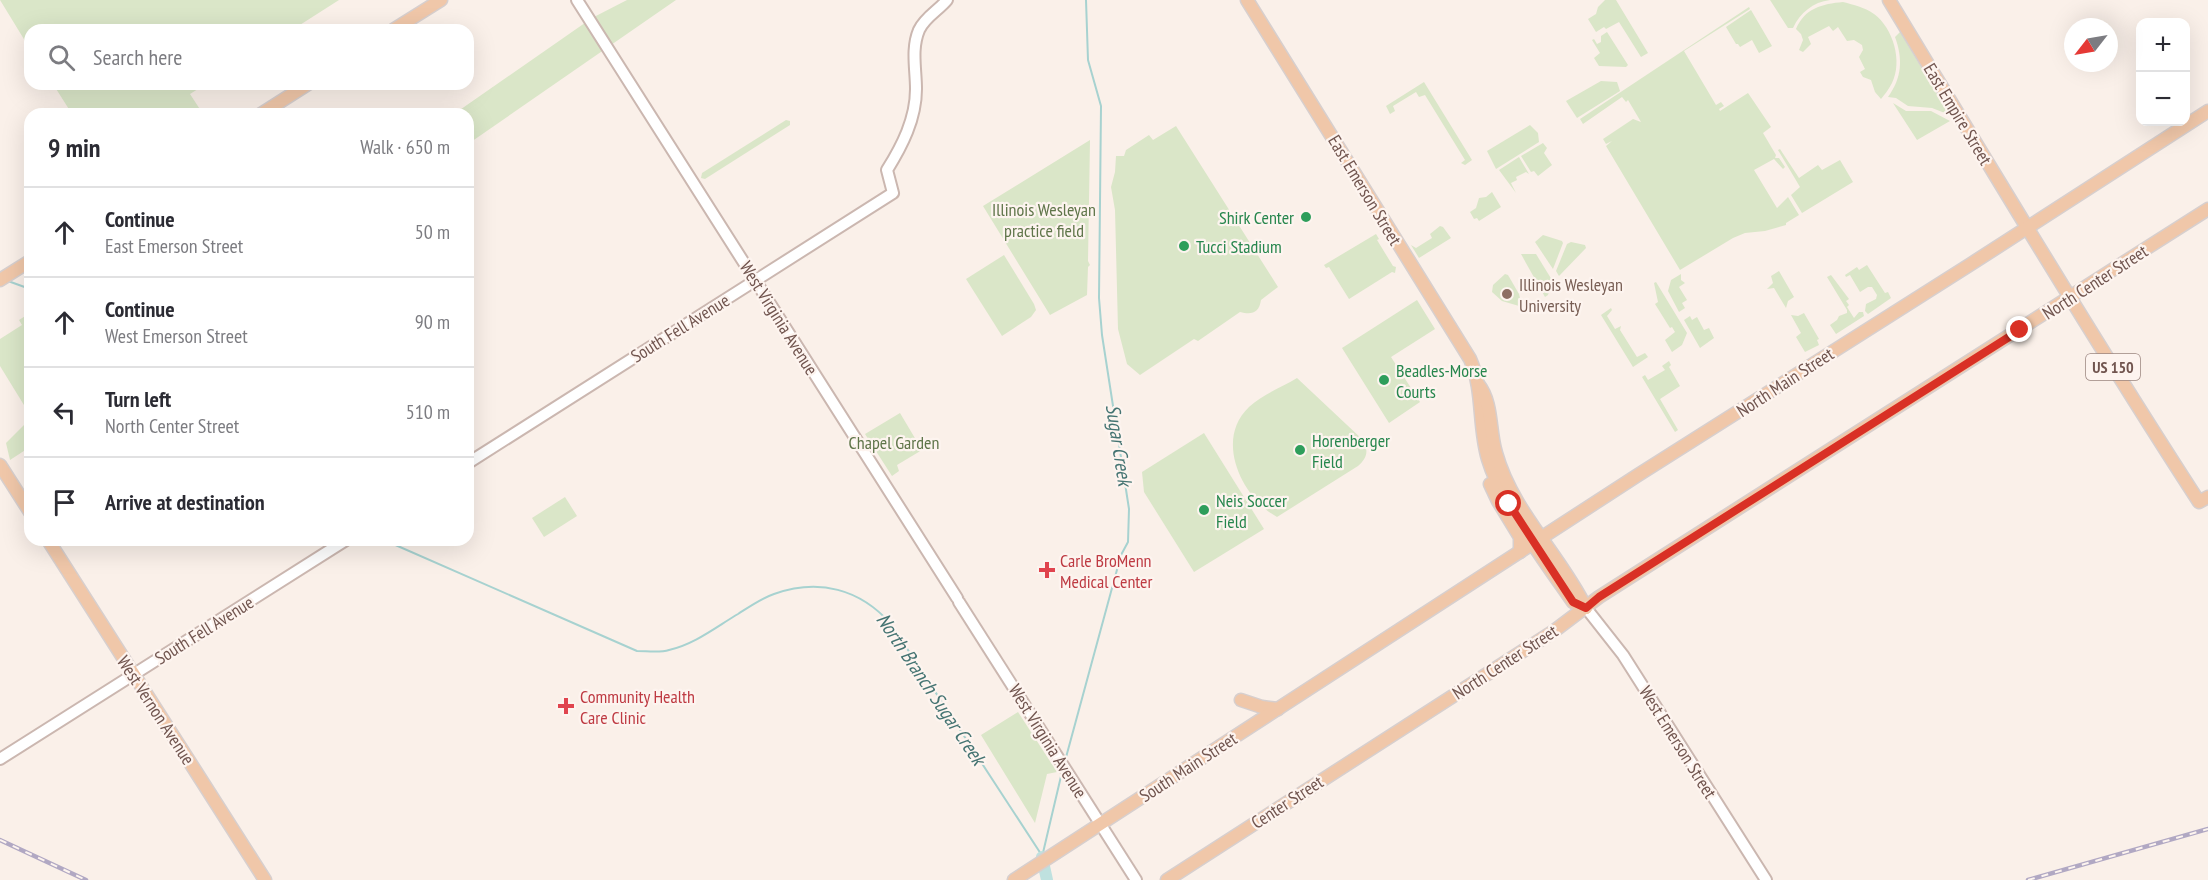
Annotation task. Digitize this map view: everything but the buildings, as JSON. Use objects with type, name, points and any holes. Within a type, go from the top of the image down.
[{"type":"main road","points":[[403,24],[441,0]]},
{"type":"main road","name":"East Emerson Street","points":[[1247,0],[1468,356],[1478,384],[1488,459],[1497,482],[1537,540]]},
{"type":"main road","name":"East Empire Street","points":[[1889,0],[2027,228]]},
{"type":"main road","points":[[270,108],[299,90]]},
{"type":"main road","name":"North Main Street","points":[[1362,653],[2208,111]]},
{"type":"main road","name":"North Center Street","points":[[1407,725],[1554,631],[1636,574],[2208,209]]},
{"type":"main road","name":"US 150","points":[[2027,228],[2070,298],[2204,499]]},
{"type":"main road","points":[[0,279],[24,264]]},
{"type":"main road","name":"East Emerson Street","points":[[1478,384],[1486,393],[1496,453],[1506,479],[1537,540]]},
{"type":"main road","points":[[1488,459],[1487,474],[1491,488],[1521,537],[1520,552]]},
{"type":"main road","points":[[0,465],[24,503]]},
{"type":"main road","name":"West Emerson Street","points":[[1537,540],[1573,602],[1586,608]]},
{"type":"main road","name":"West Vernon Avenue","points":[[52,546],[265,880]]},
{"type":"main road","name":"South Main Street","points":[[1019,877],[1362,653]]},
{"type":"main road","points":[[1241,700],[1262,707],[1278,709]]},
{"type":"main road","name":"Center Street","points":[[1167,880],[1407,725]]},
{"type":"street","name":"West Virginia Avenue","points":[[576,0],[1136,880]]},
{"type":"street","name":"South Fell Avenue","points":[[474,459],[893,193],[887,170],[903,142],[910,123],[916,92],[914,55],[918,36],[924,22],[950,0]]},
{"type":"street","name":"South Fell Avenue","points":[[0,759],[337,546]]},
{"type":"street","name":"West Emerson Street","points":[[1586,608],[1623,655],[1766,880]]},
{"type":"green space","points":[[0,0],[339,0],[301,24],[24,24],[24,39]]},
{"type":"green space","points":[[627,0],[676,0],[474,140],[474,108],[463,108],[592,18]]},
{"type":"green space","points":[[1605,0],[1616,0],[1648,53],[1641,57],[1619,22],[1596,32],[1588,19],[1596,14],[1598,7]]},
{"type":"green space","points":[[1770,0],[1830,0],[1813,6],[1803,13],[1793,28],[1788,28]]},
{"type":"green space","points":[[1843,2],[1874,14],[1881,20],[1891,36],[1897,65],[1891,85],[1881,99],[1875,92],[1871,80],[1863,77],[1860,72],[1865,69],[1859,57],[1863,50],[1862,45],[1854,40],[1847,41],[1838,27],[1833,31],[1829,26],[1808,37],[1811,44],[1803,52],[1799,50],[1803,40],[1796,29],[1804,16],[1815,8]]},
{"type":"green space","points":[[1749,7],[1750,9],[1684,51],[1716,105],[1721,102],[1724,106],[1719,109],[1720,111],[1748,93],[1771,127],[1763,133],[1776,155],[1775,158],[1779,158],[1785,167],[1783,169],[1774,159],[1754,170],[1777,208],[1788,197],[1799,215],[1786,225],[1765,231],[1745,233],[1733,238],[1680,270],[1606,146],[1612,141],[1606,144],[1603,139],[1633,119],[1641,122],[1628,100],[1626,102],[1622,97],[1583,124],[1580,119]]},
{"type":"green space","points":[[1751,10],[1772,46],[1759,53],[1752,40],[1740,47],[1736,44],[1726,27]]},
{"type":"green space","points":[[1607,32],[1628,65],[1626,67],[1599,66],[1594,58],[1600,53],[1592,40],[1594,39],[1597,44],[1601,42],[1601,36]]},
{"type":"green space","points":[[1900,32],[1950,115],[1932,108],[1908,106],[1896,98],[1888,97],[1896,83],[1900,68],[1895,37]]},
{"type":"green space","points":[[1601,81],[1617,82],[1620,91],[1577,118],[1566,101]]},
{"type":"green space","points":[[1424,82],[1472,160],[1465,165],[1461,163],[1465,160],[1425,95],[1419,97],[1416,92],[1393,106],[1395,111],[1390,114],[1386,106]]},
{"type":"green space","points":[[57,90],[196,90],[190,94],[199,108],[68,108]]},
{"type":"green space","points":[[1893,103],[1906,111],[1931,111],[1950,121],[1917,140]]},
{"type":"green space","points":[[786,120],[790,121],[790,125],[705,179],[701,178],[702,173]]},
{"type":"green space","points":[[1530,125],[1538,133],[1539,142],[1496,169],[1487,151]]},
{"type":"green space","name":"Tucci Stadium","points":[[1176,126],[1278,287],[1261,300],[1259,308],[1254,312],[1240,312],[1198,341],[1194,339],[1140,375],[1127,364],[1118,329],[1115,210],[1111,187],[1116,156],[1124,156],[1126,150],[1149,135],[1153,140]]},
{"type":"green space","name":"Illinois Wesleyan practice field","points":[[1090,140],[1088,261],[1090,265],[1087,295],[1050,315],[983,206]]},
{"type":"green space","points":[[1543,143],[1547,148],[1544,153],[1552,165],[1538,176],[1534,171],[1531,172],[1521,156]]},
{"type":"green space","points":[[1775,145],[1799,178],[1818,165],[1822,170],[1840,160],[1853,182],[1802,213],[1791,195],[1800,187]]},
{"type":"green space","points":[[1519,157],[1529,174],[1526,172],[1516,177],[1517,180],[1511,183],[1516,193],[1499,170]]},
{"type":"green space","points":[[1492,192],[1501,207],[1479,221],[1477,218],[1474,219],[1470,212],[1476,208],[1479,198],[1486,197]]},
{"type":"green space","points":[[1440,226],[1451,238],[1419,258],[1411,245],[1416,248],[1432,238],[1430,234]]},
{"type":"green space","points":[[1376,234],[1379,239],[1377,240],[1393,266],[1396,267],[1395,273],[1392,272],[1349,299],[1329,267],[1326,268],[1324,265]]},
{"type":"green space","points":[[1543,235],[1563,243],[1553,269],[1535,242]]},
{"type":"green space","points":[[1571,242],[1585,245],[1586,248],[1559,276],[1556,271],[1567,244]]},
{"type":"green space","points":[[1521,254],[1536,254],[1552,280],[1548,295],[1545,297]]},
{"type":"green space","points":[[1004,255],[1036,310],[1031,317],[1002,336],[966,279]]},
{"type":"green space","points":[[1867,265],[1885,293],[1888,292],[1891,298],[1868,314],[1865,311],[1866,304],[1876,299],[1877,295],[1872,287],[1860,292],[1850,275],[1846,277],[1845,275],[1857,267],[1859,270]]},
{"type":"green space","points":[[1779,271],[1794,297],[1788,301],[1786,308],[1774,288],[1767,289],[1773,283],[1771,276]]},
{"type":"green space","points":[[1505,274],[1508,275],[1519,294],[1521,302],[1519,306],[1502,301],[1492,292],[1493,285]]},
{"type":"green space","points":[[1681,274],[1681,280],[1685,283],[1679,287],[1687,300],[1682,303],[1685,308],[1679,312],[1668,291],[1671,280]]},
{"type":"green space","points":[[1831,275],[1849,299],[1846,301],[1849,305],[1847,307],[1854,318],[1859,312],[1863,312],[1864,316],[1836,334],[1830,325],[1839,316],[1847,313],[1847,310],[1827,277]]},
{"type":"green space","points":[[1656,282],[1687,333],[1682,345],[1672,352],[1665,340],[1675,332],[1655,304],[1658,302],[1654,283]]},
{"type":"green space","name":"Beadles-Morse Courts","points":[[1417,300],[1435,329],[1391,357],[1420,402],[1389,423],[1342,348]]},
{"type":"green space","points":[[1611,308],[1607,316],[1615,329],[1621,326],[1620,330],[1637,357],[1645,353],[1648,357],[1633,367],[1601,315]]},
{"type":"green space","points":[[1804,313],[1819,339],[1817,340],[1819,345],[1805,352],[1796,337],[1801,333],[1791,315],[1798,316]]},
{"type":"green space","points":[[1690,316],[1692,320],[1697,317],[1704,330],[1709,328],[1714,338],[1700,348],[1684,320]]},
{"type":"green space","points":[[24,317],[24,405],[0,366],[0,339],[22,325],[19,320]]},
{"type":"green space","points":[[1669,361],[1671,365],[1669,367],[1680,386],[1660,399],[1678,430],[1675,432],[1642,377],[1645,375],[1648,380],[1665,370],[1662,366]]},
{"type":"green space","name":"Horenberger Field","points":[[1297,378],[1363,440],[1366,454],[1358,466],[1277,517],[1264,508],[1244,483],[1233,451],[1234,435],[1239,420],[1249,407]]},
{"type":"green space","name":"Chapel Garden","points":[[900,413],[922,450],[897,465],[899,471],[892,476],[865,434]]},
{"type":"green space","points":[[24,425],[24,451],[10,460],[6,443]]},
{"type":"green space","name":"Neis Soccer Field","points":[[1204,433],[1264,529],[1194,572],[1144,492],[1142,472]]},
{"type":"green space","points":[[565,497],[577,516],[544,537],[532,518]]},
{"type":"green space","points":[[1018,712],[1057,772],[1047,774],[1035,823],[981,735]]},
{"type":"waterway","name":"Sugar Creek","points":[[1065,761],[1121,555],[1128,542],[1129,509],[1102,335],[1099,298],[1101,106],[1088,60],[1086,0]]},
{"type":"waterway","name":"North Branch Sugar Creek","points":[[8,281],[24,287]]},
{"type":"waterway","name":"North Branch Sugar Creek","points":[[398,546],[637,651],[658,652],[688,644],[760,600],[791,589],[823,587],[852,595],[866,602],[891,624],[1041,854]]},
{"type":"waterway","name":"Sugar Creek","points":[[1042,857],[1062,772]]},
{"type":"waterway","name":"Sugar Creek","points":[[1042,857],[1047,880]]},
{"type":"railway","points":[[2028,880],[2208,829]]},
{"type":"railway","points":[[0,840],[86,880]]},
{"type":"place","name":"Shirk Center","points":[[1306,217]]},
{"type":"place","name":"Tucci Stadium","points":[[1184,246]]},
{"type":"place","name":"Illinois Wesleyan University","points":[[1507,294]]},
{"type":"place","name":"Beadles-Morse Courts","points":[[1384,380]]},
{"type":"place","name":"Horenberger Field","points":[[1300,450]]},
{"type":"place","name":"Neis Soccer Field","points":[[1204,510]]},
{"type":"place","name":"Carle BroMenn Medical Center","points":[[1047,570]]},
{"type":"place","name":"Community Health Care Clinic","points":[[566,706]]},
{"type":"route","points":[[1509,504],[1573,602],[1586,608],[1599,597],[2020,330]]}]
